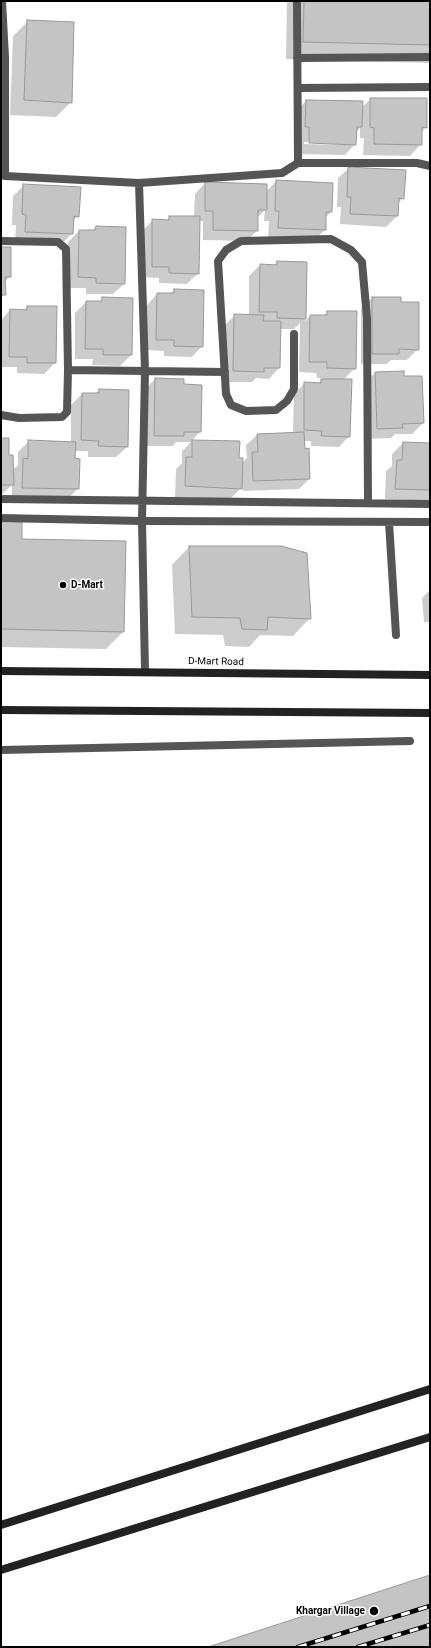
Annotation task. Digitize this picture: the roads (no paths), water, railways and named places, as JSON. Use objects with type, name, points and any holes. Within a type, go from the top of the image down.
[{"type":"street","points":[[2,1],[3,176],[139,183],[282,173],[298,163],[417,162],[430,166]]},
{"type":"street","points":[[297,1],[298,163]]},
{"type":"street","points":[[297,58],[430,57]]},
{"type":"street","points":[[298,88],[430,87]]},
{"type":"street","points":[[139,183],[145,371],[142,521],[145,671]]},
{"type":"street","points":[[294,334],[294,389],[287,401],[276,410],[246,411],[231,405],[226,394],[218,261],[226,250],[241,241],[331,239],[351,250],[362,262],[367,318],[368,503]]},
{"type":"street","points":[[1,242],[58,242],[66,249],[68,370],[67,412],[62,417],[19,418],[1,415]]},
{"type":"street","points":[[68,370],[225,372]]},
{"type":"street","points":[[1,499],[430,504]]},
{"type":"street","points":[[1,518],[142,521],[430,522]]},
{"type":"street","points":[[389,522],[396,635]]},
{"type":"street","name":"D-Mart Road","points":[[1,671],[145,671],[430,675]]},
{"type":"street","points":[[1,710],[430,713]]},
{"type":"street","points":[[1,750],[410,741]]},
{"type":"street","points":[[1,1525],[430,1389]]},
{"type":"street","points":[[1,1570],[430,1437]]},
{"type":"railway","points":[[298,1647],[430,1606]]},
{"type":"railway","points":[[358,1647],[430,1625]]},
{"type":"place","name":"D-Mart","points":[[63,585]]},
{"type":"place","name":"Khargar Village","points":[[374,1611]]}]
